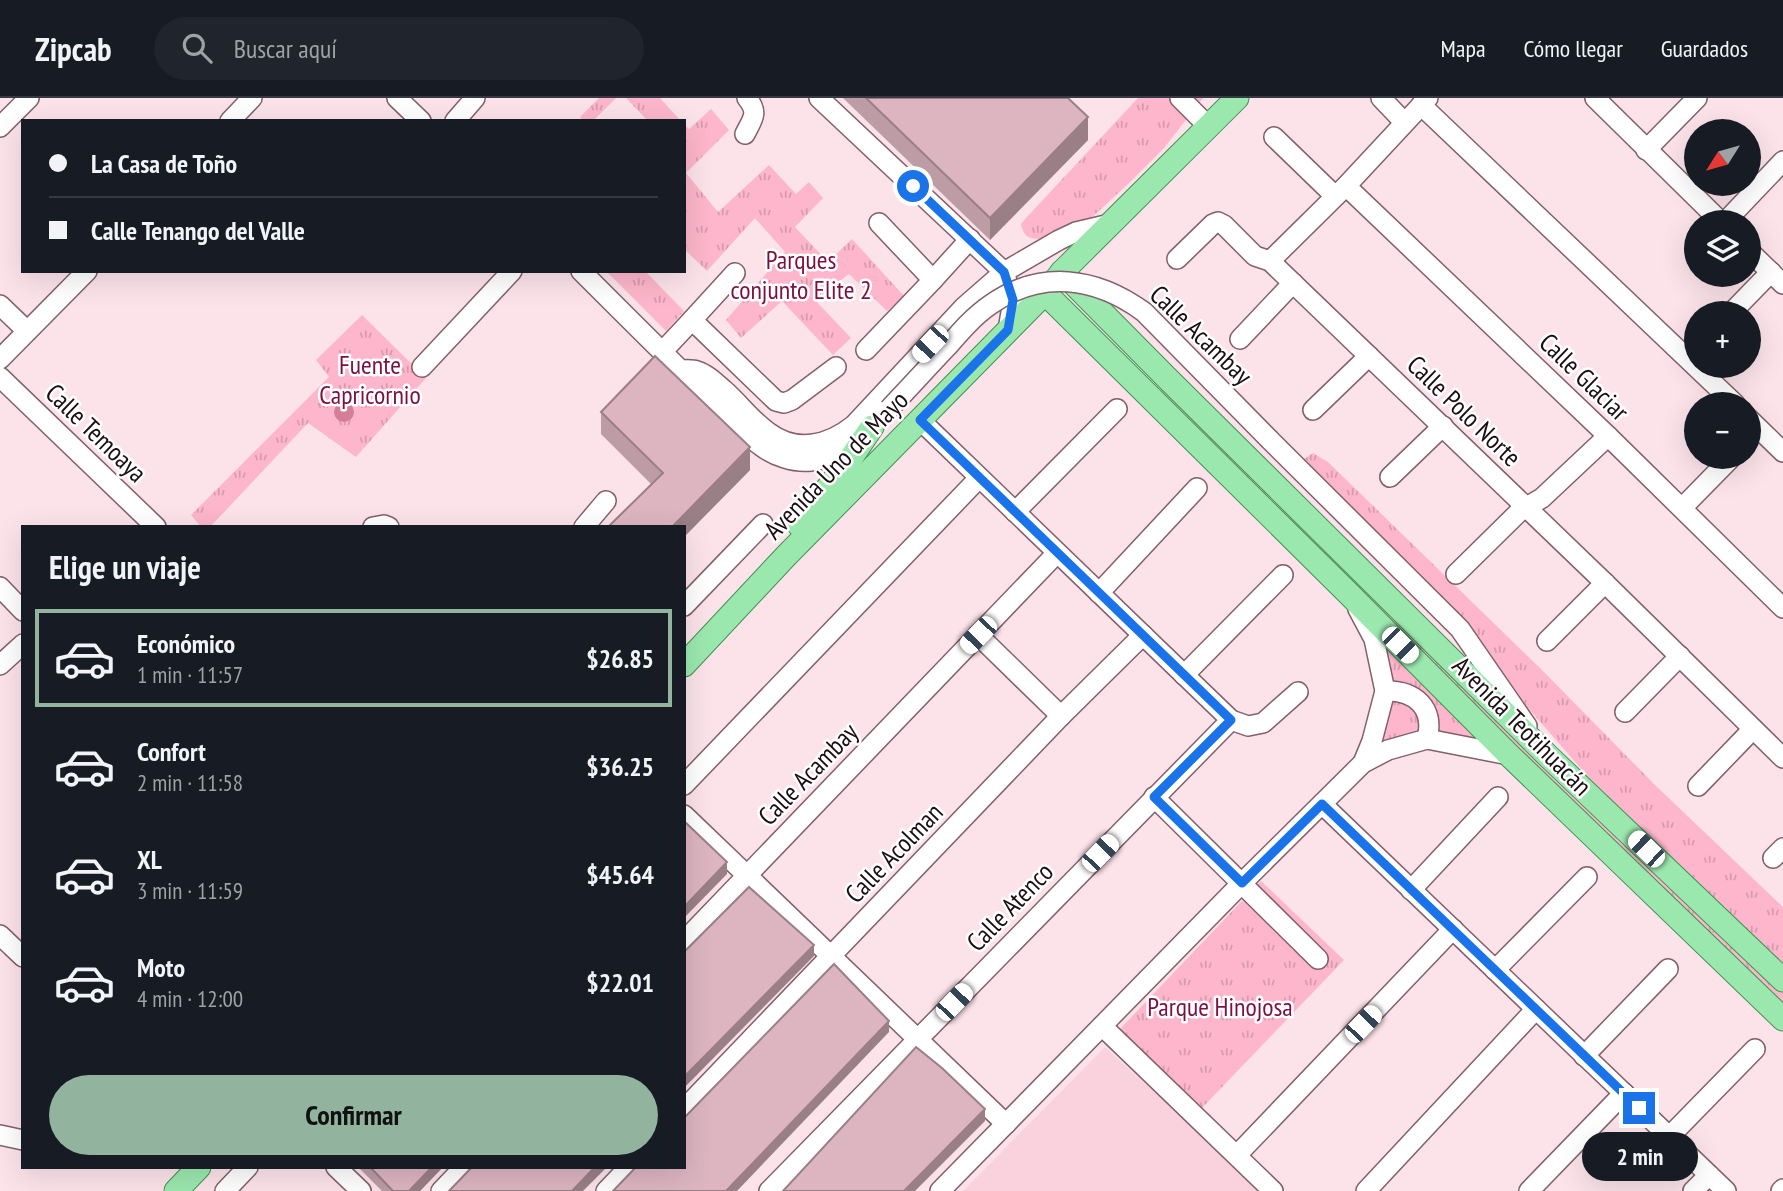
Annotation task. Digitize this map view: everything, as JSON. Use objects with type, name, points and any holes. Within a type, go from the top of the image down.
[{"type":"main road","name":"Avenida Uno de Mayo","points":[[686,663],[769,574],[1045,293],[1062,272],[1237,98]]},
{"type":"main road","name":"Avenida Teotihuacán","points":[[1062,272],[1548,756],[1783,980]]},
{"type":"main road","name":"Avenida Teotihuacán","points":[[1045,293],[1509,755],[1783,1019]]},
{"type":"main road","points":[[1150,396],[1167,378]]},
{"type":"main road","points":[[769,574],[796,530],[872,427]]},
{"type":"main road","points":[[176,1191],[197,1169]]},
{"type":"street","points":[[0,127],[29,98]]},
{"type":"street","points":[[232,119],[252,98]]},
{"type":"street","points":[[397,98],[419,119]]},
{"type":"street","points":[[745,134],[754,115],[747,98]]},
{"type":"street","points":[[820,98],[1004,272],[1013,300],[1008,330]]},
{"type":"street","points":[[1180,98],[1208,126]]},
{"type":"street","points":[[1381,98],[1404,122]]},
{"type":"street","points":[[1595,98],[1710,210]]},
{"type":"street","points":[[1646,150],[1697,98]]},
{"type":"street","points":[[456,119],[468,101]]},
{"type":"street","points":[[1270,261],[1341,191],[1424,102],[1684,346]]},
{"type":"street","name":"Calle Glaciar","points":[[1274,137],[1341,191],[1608,436],[1783,608]]},
{"type":"street","points":[[1735,210],[1783,161]]},
{"type":"street","name":"Calle Polo Norte","points":[[1177,259],[1218,222],[1255,256],[1270,261],[1783,758]]},
{"type":"street","points":[[879,223],[933,280]]},
{"type":"street","name":"Calle Acambay","points":[[680,370],[696,370],[709,378],[779,439],[804,445],[825,442],[854,425],[964,307],[1004,272],[1076,232],[1110,224]]},
{"type":"street","points":[[866,350],[970,239]]},
{"type":"street","points":[[1747,301],[1777,278],[1761,263]]},
{"type":"street","points":[[0,359],[85,273]]},
{"type":"street","points":[[422,367],[510,273]]},
{"type":"street","name":"Calle Acambay","points":[[583,273],[758,445],[790,459],[811,462],[854,443],[967,324],[989,305],[1014,291],[1042,282],[1066,282],[1090,285],[1119,296],[1144,313],[1460,629],[1548,756]]},
{"type":"street","points":[[662,352],[735,273]]},
{"type":"street","points":[[1240,339],[1293,283]]},
{"type":"street","points":[[0,305],[27,331]]},
{"type":"street","points":[[692,320],[776,401],[784,403],[792,400],[836,367]]},
{"type":"street","points":[[1313,410],[1369,356]]},
{"type":"street","name":"Calle Temoaya","points":[[0,377],[154,525]]},
{"type":"street","points":[[1713,378],[1725,392]]},
{"type":"street","points":[[1015,512],[1117,409]]},
{"type":"street","points":[[920,420],[1231,720],[1248,726],[1263,723],[1298,692]]},
{"type":"street","points":[[1390,477],[1443,426]]},
{"type":"street","points":[[1456,574],[1520,511],[1542,498],[1608,436]]},
{"type":"street","points":[[1761,436],[1783,452]]},
{"type":"street","points":[[1682,508],[1720,469]]},
{"type":"street","points":[[686,783],[979,478]]},
{"type":"street","points":[[1099,593],[1197,488]]},
{"type":"street","points":[[586,525],[607,502]]},
{"type":"street","points":[[686,604],[763,524]]},
{"type":"street","name":"Calle Acambay","points":[[686,939],[1057,553]]},
{"type":"street","points":[[1184,675],[1283,575]]},
{"type":"street","points":[[1547,641],[1605,583]]},
{"type":"street","points":[[0,587],[21,609]]},
{"type":"street","points":[[1350,595],[1374,639],[1385,691],[1363,764]]},
{"type":"street","points":[[978,635],[1061,716]]},
{"type":"street","name":"Calle Acolman","points":[[686,1108],[1061,716],[1143,635]]},
{"type":"street","points":[[0,665],[21,646]]},
{"type":"street","points":[[1625,712],[1680,656]]},
{"type":"street","points":[[1385,691],[1399,691],[1419,702],[1427,712],[1430,725],[1427,739]]},
{"type":"street","name":"Calle Atenco","points":[[769,1191],[1231,720]]},
{"type":"street","points":[[1698,786],[1753,729]]},
{"type":"street","points":[[940,1191],[1242,883],[1363,764],[1388,750],[1427,739],[1509,755]]},
{"type":"street","points":[[1154,797],[1318,959]]},
{"type":"street","points":[[1411,890],[1499,797]]},
{"type":"street","points":[[1322,804],[1726,1191]]},
{"type":"street","points":[[686,817],[1006,1124]]},
{"type":"street","points":[[1495,970],[1587,877]]},
{"type":"street","points":[[1237,1156],[1453,929]]},
{"type":"street","points":[[0,935],[21,955]]},
{"type":"street","points":[[1584,1056],[1668,969]]},
{"type":"street","points":[[1366,1191],[1536,1009]]},
{"type":"street","points":[[1102,1026],[1273,1191]]},
{"type":"street","points":[[1669,1137],[1755,1049]]},
{"type":"street","points":[[1529,1191],[1624,1093]]},
{"type":"street","points":[[0,1135],[21,1140]]},
{"type":"street","points":[[225,1191],[246,1169]]},
{"type":"street","points":[[338,1169],[359,1190]]},
{"type":"street","points":[[441,1191],[462,1169]]},
{"type":"street","points":[[606,1191],[627,1169]]},
{"type":"street","points":[[1693,1191],[1709,1175]]},
{"type":"shaded area","points":[[344,402],[351,405],[354,412],[351,419],[344,422],[337,419],[334,412],[337,405]]},
{"type":"shaded area","points":[[1105,1047],[1263,1191],[963,1191]]},
{"type":"green space","points":[[599,98],[616,98],[595,119],[580,117]]},
{"type":"green space","points":[[626,98],[660,98],[679,119],[646,119]]},
{"type":"green space","points":[[1138,98],[1203,98],[1164,148],[1088,221],[1039,239],[1027,236],[1021,224]]},
{"type":"green space","name":"Parques conjunto Elite 2","points":[[711,109],[729,130],[686,173],[686,126],[689,129]]},
{"type":"green space","name":"Parques conjunto Elite 2","points":[[769,165],[796,194],[809,182],[823,198],[795,227],[828,262],[852,239],[904,296],[887,311],[849,274],[815,300],[851,338],[833,355],[782,301],[741,338],[726,320],[785,252],[755,218],[707,271],[686,251],[686,173],[718,212]]},
{"type":"green space","name":"Parques conjunto Elite 2","points":[[608,273],[647,273],[684,311],[666,331]]},
{"type":"green space","name":"Fuente Capricornio","points":[[362,315],[426,378],[356,457],[308,423],[212,525],[199,525],[191,515],[329,377],[316,360]]},
{"type":"green space","points":[[1166,385],[1783,983],[1783,1015],[1157,393]]},
{"type":"green space","points":[[1313,453],[1328,462],[1542,670],[1655,785],[1783,907],[1783,974],[1645,842],[1522,701],[1459,618],[1301,461]]},
{"type":"green space","points":[[1383,643],[1492,742],[1430,737],[1432,725],[1391,688]]},
{"type":"green space","points":[[1389,699],[1415,703],[1423,731],[1380,746]]},
{"type":"green space","name":"Parque Hinojosa","points":[[1261,881],[1344,960],[1201,1109],[1120,1029]]},
{"type":"building","points":[[866,98],[1068,98],[1088,117],[990,218]]},
{"type":"building","points":[[655,356],[750,447],[674,525],[610,525],[663,473],[601,412]]},
{"type":"building","points":[[686,823],[727,862],[686,905]]},
{"type":"building","points":[[749,887],[814,945],[686,1075],[686,950]]},
{"type":"building","points":[[834,964],[889,1021],[726,1191],[613,1191],[634,1169],[686,1169],[686,1116]]},
{"type":"building","points":[[916,1047],[985,1109],[904,1191],[783,1191]]},
{"type":"building","points":[[372,1169],[430,1169],[409,1191],[393,1191]]},
{"type":"building","points":[[470,1169],[593,1169],[572,1191],[449,1191]]},
{"type":"route","points":[[913,186],[1004,272],[1013,300],[1008,330],[920,420],[1231,720],[1154,797],[1242,883],[1322,804],[1639,1108]]}]
